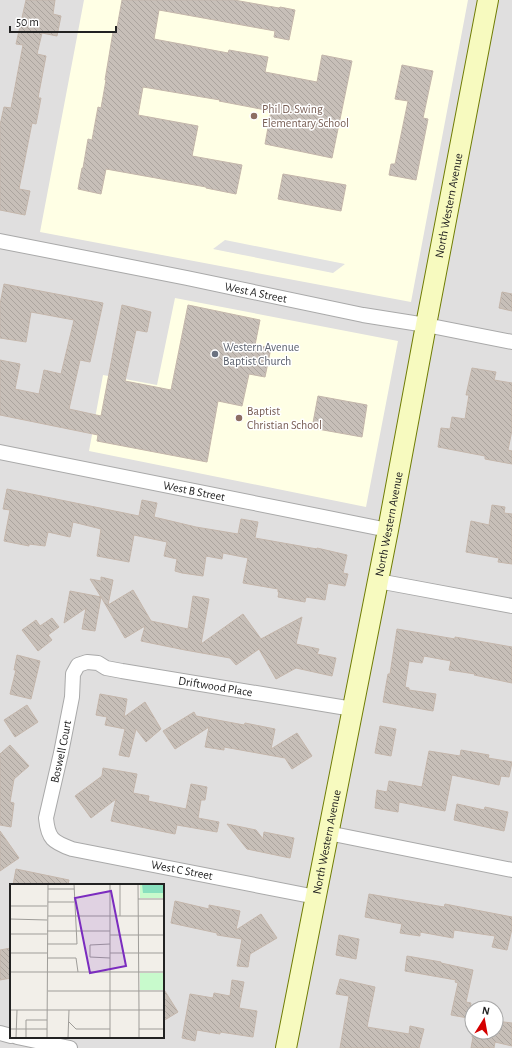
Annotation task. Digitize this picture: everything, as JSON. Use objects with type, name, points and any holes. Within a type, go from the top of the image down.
[{"type":"main road","name":"North Western Avenue","points":[[286,1048],[388,530],[488,0]]},
{"type":"street","name":"West A Street","points":[[0,241],[363,315],[426,325],[512,342]]},
{"type":"street","name":"West B Street","points":[[0,452],[388,530]]},
{"type":"street","points":[[378,581],[512,606]]},
{"type":"street","name":"Driftwood Place","points":[[78,666],[87,662],[98,663],[106,668],[122,671],[353,709]]},
{"type":"street","name":"Boswell Court","points":[[50,837],[47,829],[46,818],[71,704],[73,674],[78,666]]},
{"type":"street","points":[[328,833],[512,870]]},
{"type":"street","name":"West C Street","points":[[50,837],[59,844],[72,849],[316,897]]},
{"type":"street","points":[[0,1034],[10,1036]]},
{"type":"street","points":[[22,1038],[70,1048]]},
{"type":"shaded area","points":[[0,0],[512,0],[512,1048],[0,1048]]},
{"type":"shaded area","name":"Phil D. Swing Elementary School","points":[[84,0],[468,0],[411,302],[40,232]]},
{"type":"shaded area","points":[[225,240],[345,264],[333,273],[213,249]]},
{"type":"shaded area","name":"Baptist Christian School","points":[[175,298],[398,341],[366,507],[89,451],[103,375],[157,385]]},
{"type":"building","points":[[26,0],[55,0],[53,14],[61,16],[57,36],[42,33],[37,54],[46,56],[38,98],[41,98],[36,124],[32,123],[19,189],[30,191],[25,215],[0,210],[0,125],[4,107],[11,108],[23,45],[16,44]]},
{"type":"building","points":[[122,0],[234,0],[295,10],[289,40],[274,37],[275,31],[159,10],[154,39],[228,53],[229,50],[268,57],[265,72],[317,82],[322,55],[352,61],[332,158],[265,144],[271,111],[219,101],[220,100],[143,87],[138,115],[198,126],[192,156],[242,165],[236,194],[206,187],[106,169],[101,194],[78,189],[88,139],[92,140],[98,107],[101,108],[113,32],[116,33]]},
{"type":"building","points":[[402,65],[433,71],[423,118],[428,119],[416,180],[389,175],[391,164],[395,164],[408,101],[395,99]]},
{"type":"building","points":[[283,174],[346,185],[341,211],[278,199]]},
{"type":"building","points":[[4,284],[103,303],[90,362],[80,360],[69,409],[101,416],[122,305],[151,312],[147,332],[136,330],[125,381],[171,390],[188,305],[260,320],[255,345],[271,348],[265,377],[249,374],[242,406],[218,401],[207,462],[97,441],[98,435],[0,415],[0,360],[20,364],[15,389],[39,394],[44,370],[61,374],[74,320],[31,312],[26,342],[0,338],[0,304]]},
{"type":"building","points":[[502,292],[512,294],[512,311],[499,308]]},
{"type":"building","points":[[472,368],[496,372],[494,380],[512,383],[512,430],[508,450],[512,451],[512,464],[485,459],[485,456],[438,447],[441,428],[450,429],[452,417],[465,419],[469,395],[466,395]]},
{"type":"building","points":[[318,396],[367,405],[362,437],[312,428]]},
{"type":"building","points":[[7,489],[139,516],[142,500],[157,503],[154,517],[196,527],[238,534],[241,519],[258,522],[255,538],[317,548],[347,555],[343,573],[348,574],[345,586],[328,583],[325,600],[306,597],[305,602],[278,597],[278,589],[243,583],[248,558],[223,553],[222,559],[206,556],[203,576],[182,573],[175,571],[177,559],[164,556],[167,542],[134,535],[129,562],[97,556],[101,529],[73,522],[70,537],[48,532],[45,546],[29,544],[29,546],[4,541],[10,510],[3,509]]},
{"type":"building","points":[[492,505],[505,507],[504,513],[512,514],[512,564],[498,562],[499,558],[466,552],[471,521],[489,525]]},
{"type":"building","points":[[101,577],[113,580],[108,605],[133,590],[151,621],[188,629],[193,596],[209,599],[201,644],[243,614],[261,639],[302,617],[296,644],[319,649],[317,654],[336,658],[332,676],[296,668],[276,679],[259,649],[236,665],[230,658],[141,641],[145,626],[125,638],[90,579],[101,581]]},
{"type":"building","points":[[70,591],[101,597],[95,631],[82,629],[86,608],[64,623]]},
{"type":"building","points":[[52,618],[59,627],[48,635],[52,640],[38,651],[22,630],[36,620],[40,626]]},
{"type":"building","points":[[397,629],[512,647],[512,683],[474,675],[475,674],[449,670],[451,661],[424,656],[422,663],[409,661],[405,687],[409,688],[409,690],[436,694],[433,711],[383,702],[388,674],[390,674]]},
{"type":"building","points":[[17,655],[40,661],[31,699],[10,694],[16,670],[14,670]]},
{"type":"building","points":[[100,694],[127,699],[124,717],[145,702],[161,729],[146,742],[136,729],[129,757],[119,755],[125,729],[105,725],[107,717],[96,715]]},
{"type":"building","points":[[27,705],[38,722],[15,737],[4,720]]},
{"type":"building","points":[[194,712],[196,716],[275,729],[271,749],[297,733],[312,756],[292,769],[285,758],[224,747],[224,750],[205,747],[209,727],[175,749],[163,731]]},
{"type":"building","points":[[380,726],[396,729],[391,756],[375,753]]},
{"type":"building","points":[[10,745],[29,766],[14,779],[10,802],[14,803],[11,827],[0,825],[0,754]]},
{"type":"building","points":[[461,750],[489,755],[488,758],[512,762],[509,777],[501,776],[499,785],[452,775],[445,811],[399,802],[398,812],[375,808],[377,790],[387,792],[389,781],[422,787],[429,751],[460,756]]},
{"type":"building","points":[[103,768],[137,774],[133,793],[149,796],[148,801],[186,809],[191,784],[207,787],[205,800],[201,800],[198,818],[219,822],[217,832],[177,825],[175,834],[111,821],[116,799],[91,818],[75,796],[102,776]]},
{"type":"building","points":[[457,804],[484,810],[485,807],[508,812],[504,831],[454,820]]},
{"type":"building","points":[[227,824],[256,830],[263,839],[264,832],[294,838],[290,858],[247,849]]},
{"type":"building","points":[[0,831],[19,858],[0,871]]},
{"type":"building","points":[[16,869],[69,880],[68,884],[13,884]]},
{"type":"building","points":[[369,894],[444,907],[445,904],[512,917],[512,929],[507,950],[492,947],[495,936],[454,930],[453,938],[420,932],[420,936],[400,933],[402,924],[365,917]]},
{"type":"building","points":[[175,901],[209,909],[209,905],[240,911],[236,930],[261,914],[277,938],[250,954],[248,967],[237,966],[242,939],[217,935],[217,933],[171,923]]},
{"type":"building","points":[[339,935],[359,939],[356,959],[336,955]]},
{"type":"building","points":[[10,948],[10,978],[0,980],[0,950]]},
{"type":"building","points":[[407,956],[473,970],[466,1000],[464,1000],[464,1017],[451,1015],[458,983],[455,982],[456,980],[405,971]]},
{"type":"building","points":[[340,979],[375,987],[367,1027],[409,1034],[410,1026],[424,1029],[419,1048],[340,1048],[349,996],[336,994]]},
{"type":"building","points":[[232,980],[244,982],[239,1008],[257,1011],[253,1037],[197,1030],[195,1041],[182,1038],[190,994],[213,998],[214,993],[230,996]]},
{"type":"building","points":[[164,990],[178,1012],[164,1020]]},
{"type":"building","points":[[504,1022],[512,1023],[512,1046],[495,1042],[494,1048],[471,1048],[472,1040],[504,1040]]},
{"type":"place","name":"Phil D. Swing Elementary School","points":[[254,116]]},
{"type":"place","name":"Western Avenue Baptist Church","points":[[215,354]]},
{"type":"place","name":"Baptist Christian School","points":[[239,418]]}]
